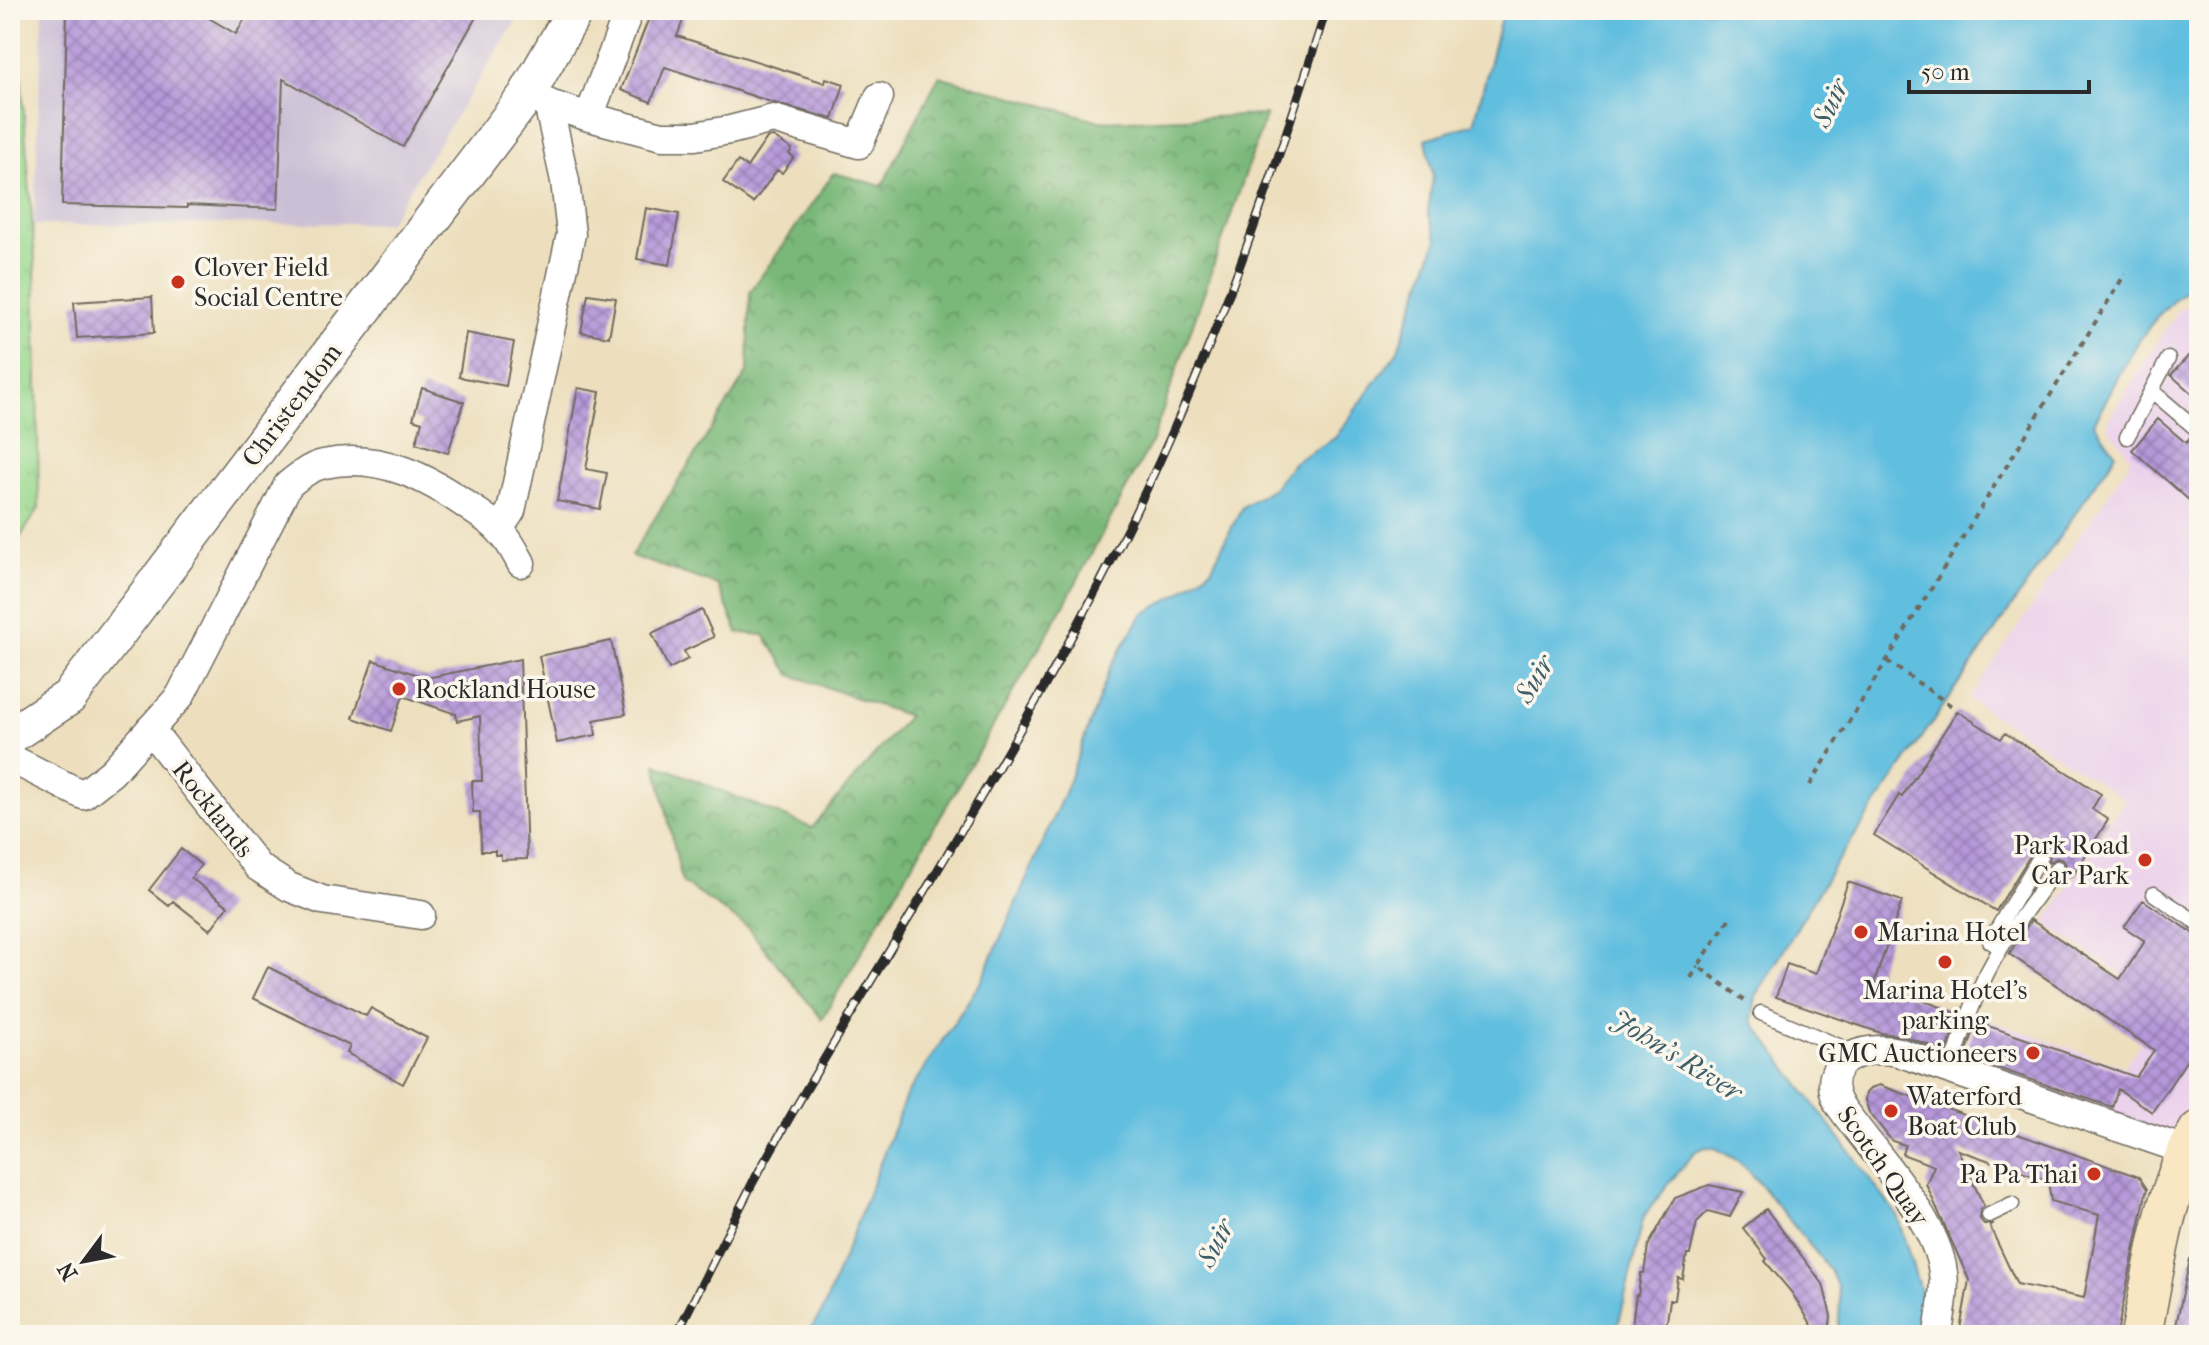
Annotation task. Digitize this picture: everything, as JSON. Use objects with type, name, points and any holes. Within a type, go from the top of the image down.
[{"type":"main road","points":[[2141,1335],[2172,1189],[2195,1145]]},
{"type":"street","name":"Christendom","points":[[10,736],[69,697],[537,100],[575,10]]},
{"type":"street","points":[[589,117],[629,10]]},
{"type":"street","points":[[537,100],[662,136],[695,136],[773,119],[859,144],[879,97]]},
{"type":"street","points":[[499,529],[511,511],[571,234],[565,181],[537,100]]},
{"type":"street","points":[[10,758],[83,795],[112,772],[180,696],[288,485],[303,472],[323,464],[351,461],[382,463],[417,475],[440,487],[499,529],[521,563]]},
{"type":"street","name":"Rocklands","points":[[150,729],[258,867],[289,887],[322,900],[421,915]]},
{"type":"street","points":[[1856,1053],[1871,1049],[1887,1050],[2195,1145]]},
{"type":"street","name":"Scotch Quay","points":[[1856,1053],[1841,1064],[1834,1074],[1834,1095],[1940,1236],[1944,1282],[1938,1335]]},
{"type":"lane","points":[[2127,437],[2168,359]]},
{"type":"lane","points":[[2152,391],[2199,431]]},
{"type":"lane","points":[[1951,1069],[1996,944],[2040,857]]},
{"type":"lane","points":[[1996,944],[2057,868]]},
{"type":"lane","points":[[2154,894],[2199,924]]},
{"type":"lane","points":[[1761,1013],[1856,1053]]},
{"type":"lane","points":[[1989,1215],[2012,1204]]},
{"type":"path","points":[[1810,785],[2125,274]]},
{"type":"path","points":[[1887,661],[1953,707]]},
{"type":"path","points":[[1691,978],[1729,919]]},
{"type":"path","points":[[1698,966],[1761,1013]]},
{"type":"shaded area","points":[[43,10],[523,10],[388,223],[34,225]]},
{"type":"shaded area","points":[[2186,306],[2199,309],[2199,1098],[2171,1135],[1960,1063],[1976,1016],[2124,1067],[2166,1004],[2045,923],[2125,800],[1969,699],[2129,464],[2130,456],[2108,428],[2108,420],[2178,311]]},
{"type":"green space","points":[[10,10],[16,10],[35,259],[39,508],[10,553]]},
{"type":"green space","points":[[939,76],[1100,121],[1266,115],[1152,441],[1064,605],[822,1019],[747,927],[682,882],[656,764],[812,828],[908,716],[791,675],[764,635],[738,633],[718,585],[631,556],[748,371],[750,292],[834,173],[882,186]]},
{"type":"water","points":[[1503,10],[2199,10],[2199,281],[2163,310],[2149,327],[2094,423],[2116,454],[1834,866],[1756,996],[1752,1021],[1897,1215],[1925,1307],[1921,1335],[1838,1335],[1840,1301],[1831,1272],[1749,1171],[1715,1148],[1705,1147],[1691,1156],[1644,1216],[1616,1335],[807,1335],[823,1310],[906,1096],[982,980],[1065,791],[1111,666],[1142,615],[1178,594],[1211,569],[1242,507],[1273,488],[1294,462],[1335,438],[1397,352],[1437,239],[1428,213],[1433,176],[1426,139],[1474,124]]},
{"type":"building","points":[[67,10],[195,10],[236,34],[250,10],[480,10],[403,147],[283,79],[278,209],[62,205]]},
{"type":"building","points":[[652,10],[687,10],[677,36],[825,83],[826,78],[844,84],[833,119],[665,67],[651,102],[621,90]]},
{"type":"building","points":[[773,137],[792,149],[789,154],[794,157],[782,173],[777,170],[753,203],[723,182],[738,161],[747,167],[767,138]]},
{"type":"building","points":[[646,208],[679,214],[670,265],[637,259]]},
{"type":"building","points":[[588,294],[616,298],[609,337],[581,332]]},
{"type":"building","points":[[152,297],[154,333],[77,338],[74,302]]},
{"type":"building","points":[[466,333],[514,342],[506,386],[459,377]]},
{"type":"building","points":[[2199,344],[2199,400],[2171,375]]},
{"type":"building","points":[[422,388],[464,402],[448,453],[416,443],[422,422],[413,419]]},
{"type":"building","points":[[578,388],[600,392],[586,469],[607,473],[600,509],[557,501]]},
{"type":"building","points":[[2158,419],[2186,443],[2191,437],[2199,441],[2199,509],[2132,450]]},
{"type":"building","points":[[702,610],[714,637],[684,651],[688,659],[669,669],[652,633]]},
{"type":"building","points":[[611,641],[626,714],[594,720],[596,735],[557,743],[539,656]]},
{"type":"building","points":[[520,659],[527,859],[501,860],[501,855],[495,855],[495,851],[481,851],[480,812],[473,812],[472,781],[482,781],[480,716],[457,721],[456,714],[403,696],[391,731],[353,718],[373,660],[427,678]]},
{"type":"building","points":[[1957,711],[2001,739],[2005,733],[2101,794],[2092,809],[2108,820],[2072,877],[2065,873],[2063,860],[2057,858],[2048,863],[2050,856],[2046,849],[2034,849],[1996,911],[1874,835]]},
{"type":"building","points":[[181,849],[201,865],[191,878],[228,906],[210,930],[173,901],[169,906],[149,890]]},
{"type":"building","name":"Marina Hotel","points":[[1848,882],[1902,901],[1874,983],[1955,1012],[1958,1016],[1947,1051],[1903,1036],[1881,1033],[1776,997],[1787,964],[1816,974]]},
{"type":"building","points":[[2143,900],[2199,937],[2199,1059],[2191,1054],[2152,1112],[2118,1089],[2112,1107],[1965,1057],[1977,1022],[2136,1077],[2154,1050],[2009,954],[2031,920],[2120,979],[2145,941],[2124,927]]},
{"type":"building","points":[[268,967],[366,1016],[371,1008],[427,1038],[403,1084],[347,1053],[350,1046],[253,998]]},
{"type":"building","points":[[1879,1085],[2139,1177],[2147,1189],[2117,1333],[1959,1335],[1969,1280],[1926,1184],[1934,1166],[1902,1154],[1905,1145],[1892,1141],[1869,1112],[1865,1100],[1871,1088]],"holes":[[[1958,1150],[2048,1181],[2051,1201],[2099,1215],[2084,1298],[2017,1284],[1990,1227],[1993,1224],[1984,1224],[1980,1219],[1980,1210],[1984,1206]]]},
{"type":"building","points":[[1709,1185],[1743,1192],[1730,1217],[1708,1211],[1697,1222],[1683,1279],[1678,1278],[1675,1300],[1670,1300],[1665,1335],[1631,1332],[1648,1246],[1675,1198]]},
{"type":"building","points":[[1766,1209],[1823,1284],[1831,1316],[1829,1335],[1818,1335],[1792,1293],[1743,1228]]},
{"type":"building","points":[[2190,1259],[2199,1260],[2199,1335],[2174,1335]]},
{"type":"railway","points":[[676,1335],[753,1182],[1020,730],[1107,570],[1199,371],[1245,252],[1326,10]]},
{"type":"place","name":"Clover Field Social Centre","points":[[178,282]]},
{"type":"place","name":"Rockland House","points":[[399,689]]},
{"type":"place","name":"Park Road Car Park","points":[[2145,860]]},
{"type":"place","name":"Marina Hotel","points":[[1861,932]]},
{"type":"place","name":"Marina Hotel's parking","points":[[1945,962]]},
{"type":"place","name":"GMC Auctioneers","points":[[2033,1053]]},
{"type":"place","name":"Waterford Boat Club","points":[[1891,1111]]},
{"type":"place","name":"Pa Pa Thai","points":[[2094,1174]]},
{"type":"water label","name":"Suir","points":[[1830,103]]},
{"type":"water label","name":"Suir","points":[[1534,679]]},
{"type":"water label","name":"John's River","points":[[1677,1055]]},
{"type":"water label","name":"Suir","points":[[1215,1243]]}]
